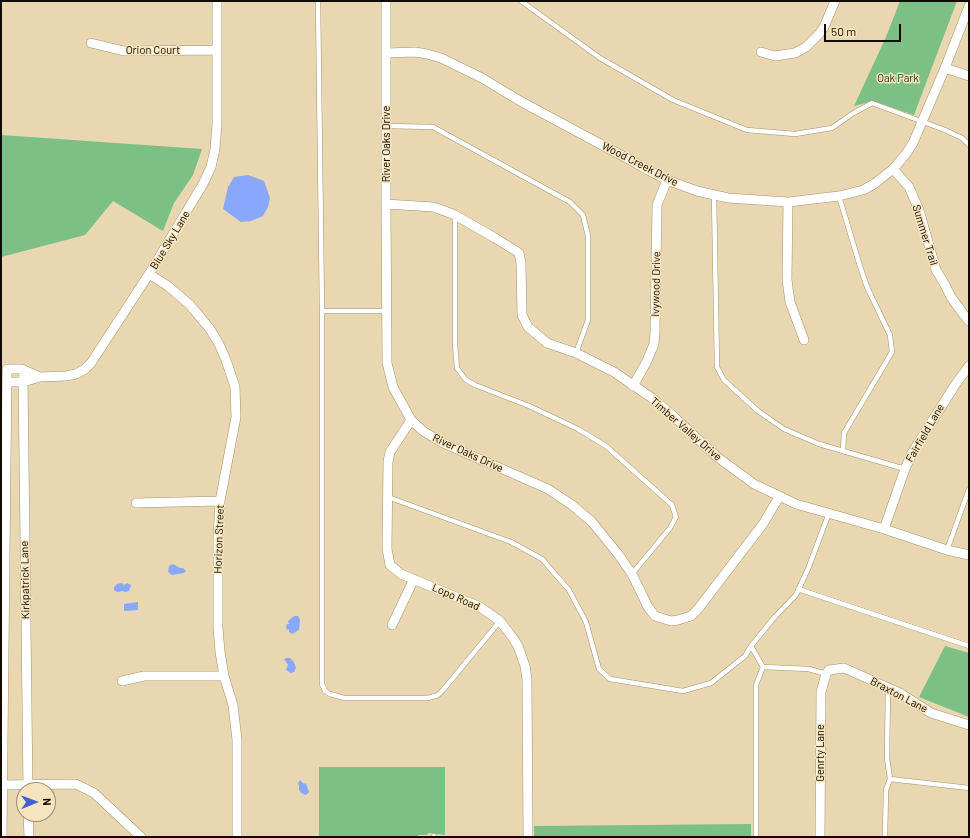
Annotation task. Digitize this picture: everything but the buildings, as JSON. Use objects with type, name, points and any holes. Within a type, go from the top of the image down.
[{"type":"street","name":"Blue Sky Lane","points":[[4,382],[23,382],[40,376],[66,376],[76,374],[85,369],[91,363],[149,274],[203,184],[211,167],[215,149],[217,124],[217,1]]},
{"type":"street","name":"River Oaks Drive","points":[[386,1],[387,363],[393,387],[411,420],[423,431],[443,443],[548,489],[572,505],[592,522],[618,554],[632,574],[648,607],[655,616],[671,620],[678,620],[691,616],[763,524],[779,497]]},
{"type":"street","points":[[761,52],[775,56],[795,53],[806,47],[824,27],[835,1]]},
{"type":"street","name":"Wood Creek Drive","points":[[386,53],[415,52],[441,58],[482,78],[520,101],[632,160],[648,170],[668,180],[697,191],[728,198],[788,202],[839,196],[863,190],[874,184],[893,169],[913,143],[921,121],[945,68],[969,6]]},
{"type":"street","name":"Orion Court","points":[[91,42],[124,51],[217,50]]},
{"type":"street","points":[[945,68],[969,76]]},
{"type":"street","name":"Summer Trail","points":[[893,169],[908,187],[919,210],[936,270],[951,297],[969,321]]},
{"type":"street","name":"Ivywood Drive","points":[[633,386],[648,361],[654,344],[656,332],[657,205],[668,180]]},
{"type":"street","points":[[788,202],[787,280],[790,302],[804,340]]},
{"type":"street","name":"Timber Valley Drive","points":[[386,204],[433,207],[455,215],[519,253],[521,264],[522,315],[528,327],[547,343],[576,353],[614,372],[652,398],[716,456],[754,484],[796,504],[884,529],[947,550],[969,555]]},
{"type":"street","name":"Horizon Street","points":[[149,274],[168,286],[190,305],[210,330],[219,344],[235,387],[236,417],[220,501],[218,538],[218,627],[224,676],[234,704],[237,740],[237,837]]},
{"type":"street","name":"Fairfield Lane","points":[[884,529],[905,469],[916,444],[955,384],[969,366]]},
{"type":"street","points":[[4,369],[22,369]]},
{"type":"street","name":"Kirkpatrick Lane","points":[[2,837],[4,369]]},
{"type":"street","name":"Blue Sky Lane","points":[[22,369],[40,376]]},
{"type":"street","name":"Kirkpatrick Lane","points":[[22,369],[28,782]]},
{"type":"street","name":"Lopo Road","points":[[411,420],[390,452],[388,462],[387,549],[390,565],[401,574],[480,607],[500,621],[518,646],[525,666],[527,679],[528,837]]},
{"type":"street","points":[[136,503],[220,501]]},
{"type":"street","points":[[392,625],[414,579]]},
{"type":"street","name":"Braxton Lane","points":[[827,672],[844,668],[900,694],[932,713],[969,725]]},
{"type":"street","name":"Genrty Lane","points":[[820,837],[821,692],[827,672]]},
{"type":"street","points":[[122,681],[144,676],[224,676]]},
{"type":"street","points":[[56,786],[76,784],[94,794],[141,837]]},
{"type":"street","points":[[2,785],[16,787]]},
{"type":"street","points":[[28,822],[29,837]]},
{"type":"lane","points":[[318,1],[322,311],[322,684],[325,691],[344,698],[428,698],[438,695],[500,621]]},
{"type":"lane","points":[[521,1],[606,62],[673,100],[747,130],[795,134],[832,128],[852,114],[872,103],[945,130],[962,138],[969,145]]},
{"type":"lane","points":[[386,126],[433,127],[570,202],[583,216],[588,236],[588,320],[576,353]]},
{"type":"lane","points":[[714,195],[717,367],[724,380],[758,411],[784,429],[819,444],[905,469]]},
{"type":"lane","points":[[839,196],[859,263],[868,287],[890,335],[892,352],[844,433],[843,451]]},
{"type":"lane","points":[[455,215],[455,344],[457,368],[465,379],[475,385],[529,406],[571,426],[606,446],[672,505],[676,517],[660,541],[632,574]]},
{"type":"lane","points":[[322,311],[387,311]]},
{"type":"lane","points":[[947,550],[969,489]]},
{"type":"lane","points":[[388,497],[511,542],[542,560],[569,590],[586,622],[599,669],[610,679],[683,691],[711,683],[736,665],[745,656],[751,646],[773,619],[796,595],[829,513]]},
{"type":"lane","points":[[798,589],[969,646]]},
{"type":"lane","points":[[751,646],[763,667]]},
{"type":"lane","points":[[763,667],[809,669],[827,672]]},
{"type":"lane","points":[[756,837],[756,685],[763,667]]},
{"type":"lane","points":[[885,837],[886,790],[890,779],[887,758],[888,689]]},
{"type":"lane","points":[[890,779],[969,788]]},
{"type":"green space","name":"Oak Park","points":[[900,1],[957,1],[914,115],[873,101],[854,106],[886,37]]},
{"type":"green space","points":[[1,135],[202,149],[193,175],[174,203],[163,231],[113,201],[85,235],[1,257]]},
{"type":"green space","points":[[945,646],[969,653],[969,717],[919,697]]},
{"type":"green space","points":[[319,767],[445,767],[445,835],[429,833],[426,835],[418,835],[418,837],[319,837]]},
{"type":"green space","points":[[751,824],[751,837],[534,837],[534,826]]},
{"type":"water","points":[[248,175],[264,181],[270,198],[268,207],[263,216],[251,221],[241,222],[223,209],[228,187],[234,177]]},
{"type":"water","points":[[173,564],[183,568],[186,571],[184,573],[172,575],[168,572],[169,566]]},
{"type":"water","points":[[122,583],[124,585],[127,583],[131,585],[129,591],[117,592],[114,590],[114,587],[117,584]]},
{"type":"water","points":[[138,602],[138,610],[124,611],[124,604]]},
{"type":"water","points":[[294,616],[298,616],[300,620],[299,630],[292,634],[286,627],[287,624],[289,624],[288,621]]},
{"type":"water","points":[[290,658],[294,662],[296,668],[294,672],[291,673],[286,670],[288,665],[284,659]]},
{"type":"water","points":[[300,780],[304,784],[306,783],[309,792],[306,795],[301,793],[299,790],[298,783]]}]
